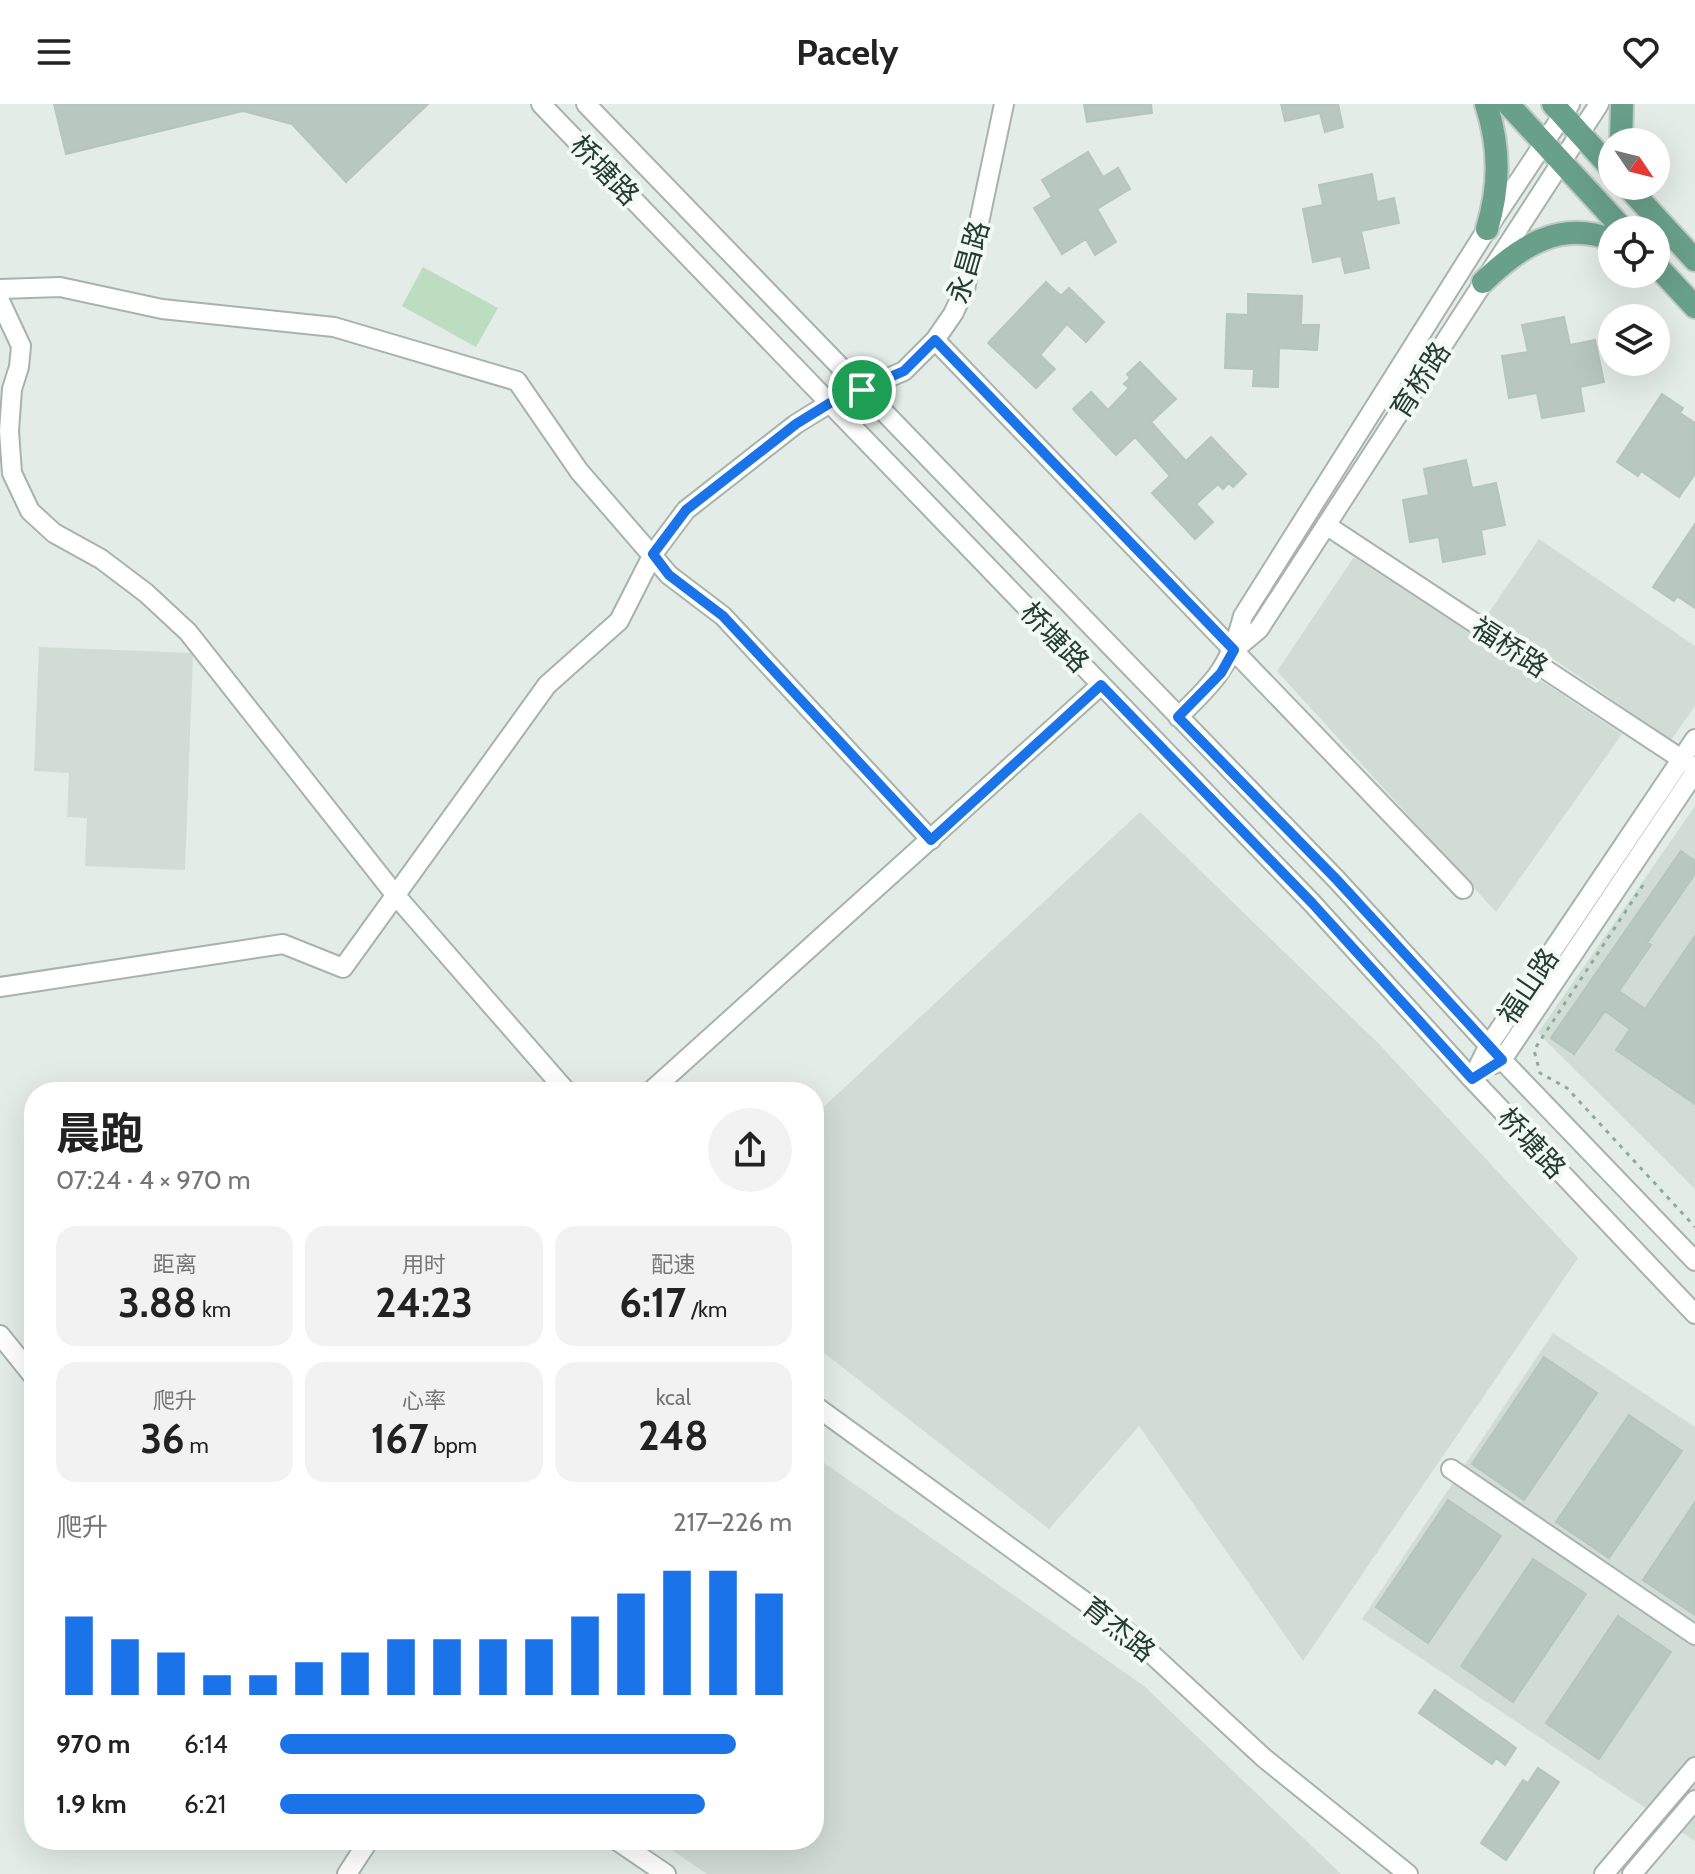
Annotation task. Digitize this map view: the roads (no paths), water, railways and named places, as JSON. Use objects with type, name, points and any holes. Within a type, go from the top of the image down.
[{"type":"main road","points":[[1486,104],[1494,133],[1498,181],[1487,229]]},
{"type":"main road","points":[[1508,104],[1611,216]]},
{"type":"main road","points":[[1621,128],[1622,104]]},
{"type":"main road","points":[[1562,108],[1598,153]]},
{"type":"main road","points":[[1643,200],[1695,260]]},
{"type":"main road","points":[[1483,282],[1509,257],[1533,242],[1578,233],[1598,237]]},
{"type":"main road","points":[[1670,280],[1695,307]]},
{"type":"street","name":"桥塘路","points":[[541,104],[1312,903],[1472,1079],[1695,1314]]},
{"type":"street","name":"桥塘路","points":[[586,104],[1337,880],[1502,1060],[1695,1261]]},
{"type":"street","name":"永昌路","points":[[0,987],[283,944],[343,968],[547,685],[619,621],[653,554],[686,510],[796,424],[830,403],[904,371],[935,340],[965,289],[1004,104]]},
{"type":"street","name":"育桥路","points":[[1234,650],[1259,629],[1599,104]]},
{"type":"street","name":"育桥路","points":[[1178,717],[1221,673],[1234,650],[1243,616],[1544,143],[1562,108]]},
{"type":"street","points":[[0,289],[60,287],[162,309],[334,327],[517,381],[579,471],[669,575],[723,616],[931,840]]},
{"type":"street","points":[[0,301],[21,346],[12,389],[9,431],[12,473],[30,511],[54,533],[101,559],[146,593],[188,632],[397,897],[558,1082]]},
{"type":"street","points":[[935,340],[1463,889]]},
{"type":"street","name":"福桥路","points":[[1326,525],[1690,766]]},
{"type":"street","points":[[661,1082],[1101,685]]},
{"type":"street","name":"福山路","points":[[1472,1079],[1502,1060],[1690,766],[1695,739]]},
{"type":"street","name":"福山路","points":[[1472,1079],[1489,1045],[1690,766]]},
{"type":"street","points":[[0,1335],[24,1365]]},
{"type":"street","name":"育杰路","points":[[824,1412],[1131,1635],[1264,1758],[1408,1874]]},
{"type":"street","points":[[1451,1469],[1695,1635]]},
{"type":"street","points":[[1604,1874],[1695,1767]]},
{"type":"street","points":[[1632,1874],[1695,1800]]},
{"type":"street","points":[[347,1874],[363,1850]]},
{"type":"street","points":[[631,1850],[666,1874]]}]
